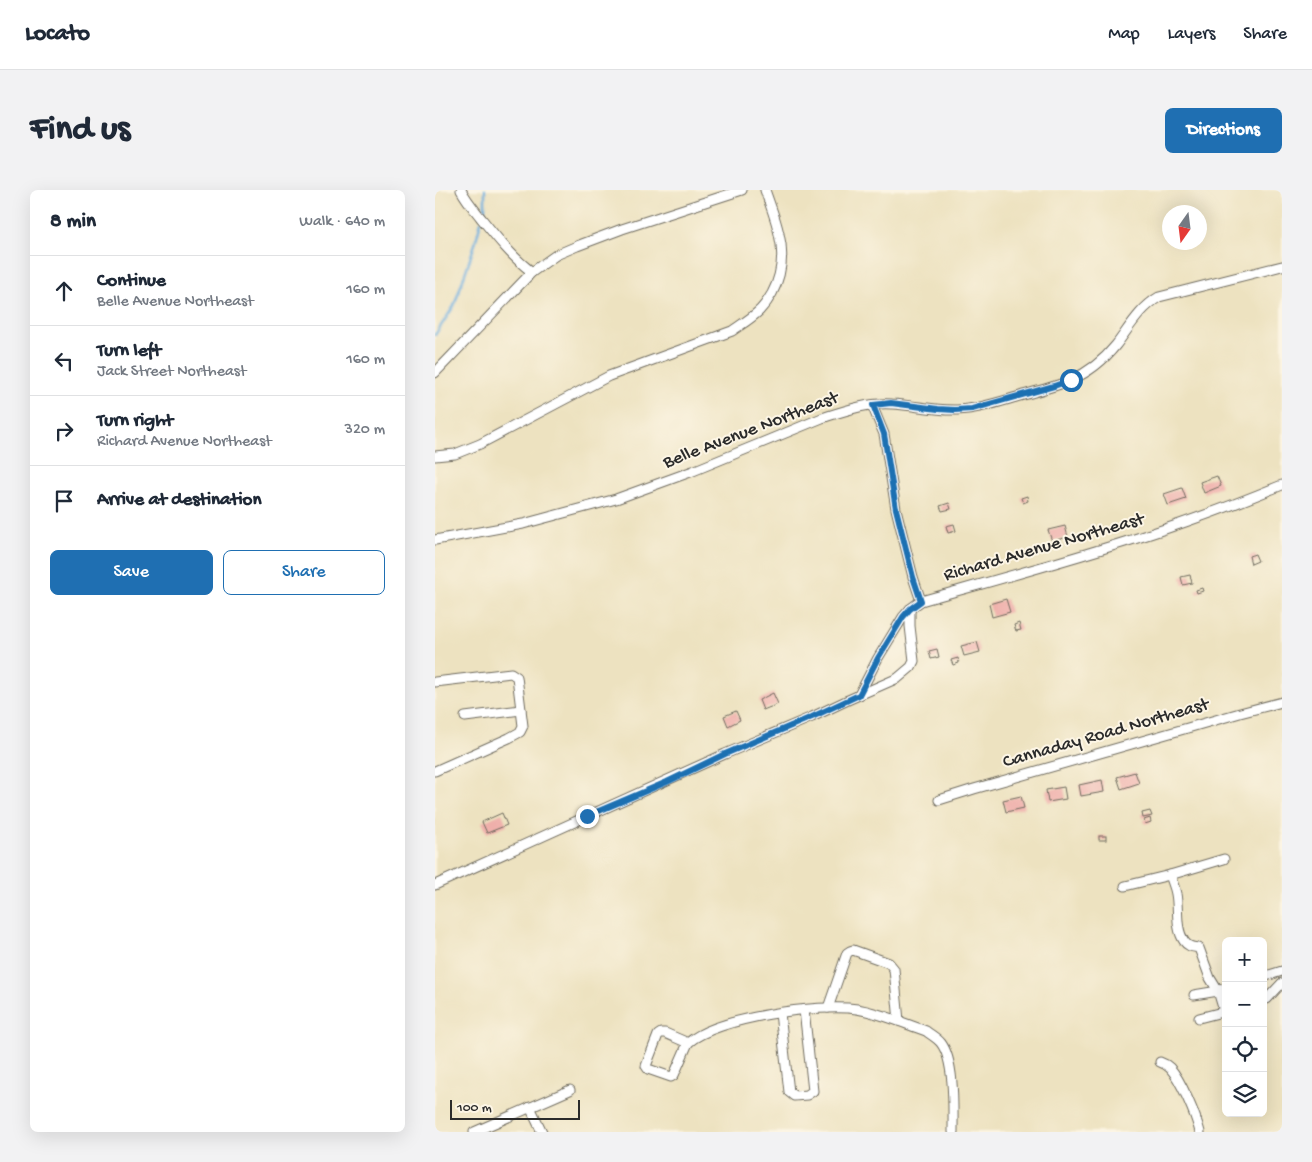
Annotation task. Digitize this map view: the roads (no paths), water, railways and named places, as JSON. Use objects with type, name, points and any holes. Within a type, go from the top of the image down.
[{"type":"street","points":[[461,190],[498,240],[532,272]]},
{"type":"street","points":[[435,373],[532,272],[556,255],[621,230],[741,190]]},
{"type":"street","points":[[435,456],[455,454],[480,444],[609,376],[732,330],[748,320],[769,299],[777,284],[781,270],[782,253],[779,236],[765,190]]},
{"type":"street","name":"Belle Avenue Northeast","points":[[435,540],[523,524],[616,499],[676,478],[821,418],[845,411],[891,403],[938,409],[972,409],[1054,386],[1071,380],[1101,361],[1142,310],[1159,298],[1282,266]]},
{"type":"street","points":[[873,405],[884,434],[896,509],[921,601]]},
{"type":"street","name":"Richard Avenue Northeast","points":[[859,695],[878,658],[903,617],[921,601],[1142,537],[1282,485]]},
{"type":"street","points":[[435,885],[898,678],[911,667],[914,657],[910,609]]},
{"type":"street","points":[[435,682],[511,673],[517,677],[523,726],[519,732],[509,738],[435,771]]},
{"type":"street","name":"Cannaday Road Northeast","points":[[939,800],[1282,702]]},
{"type":"street","points":[[465,717],[521,710]]},
{"type":"street","points":[[1125,886],[1224,859]]},
{"type":"street","points":[[1170,875],[1176,893],[1178,925],[1184,941],[1189,946],[1199,948],[1210,978],[1222,986]]},
{"type":"street","points":[[828,1008],[847,953],[853,950],[893,966],[899,1021]]},
{"type":"street","points":[[1267,975],[1282,971]]},
{"type":"street","points":[[1267,999],[1282,982]]},
{"type":"street","points":[[1194,995],[1222,987]]},
{"type":"street","points":[[688,1043],[661,1033],[658,1035],[647,1064],[648,1069],[668,1077],[674,1075],[688,1043],[693,1038],[745,1019],[828,1008],[874,1012],[933,1036],[941,1042],[949,1058],[951,1069],[953,1132]]},
{"type":"street","points":[[780,1013],[789,1092],[794,1096],[807,1095],[813,1091],[804,1010]]},
{"type":"street","points":[[1199,1018],[1222,1012]]},
{"type":"street","points":[[1160,1062],[1170,1068],[1178,1080],[1200,1132]]},
{"type":"street","points":[[473,1132],[570,1090]]},
{"type":"street","points":[[530,1107],[542,1132]]},
{"type":"waterway","points":[[482,216],[485,208],[485,190]]},
{"type":"waterway","points":[[435,335],[454,306],[481,221]]}]
